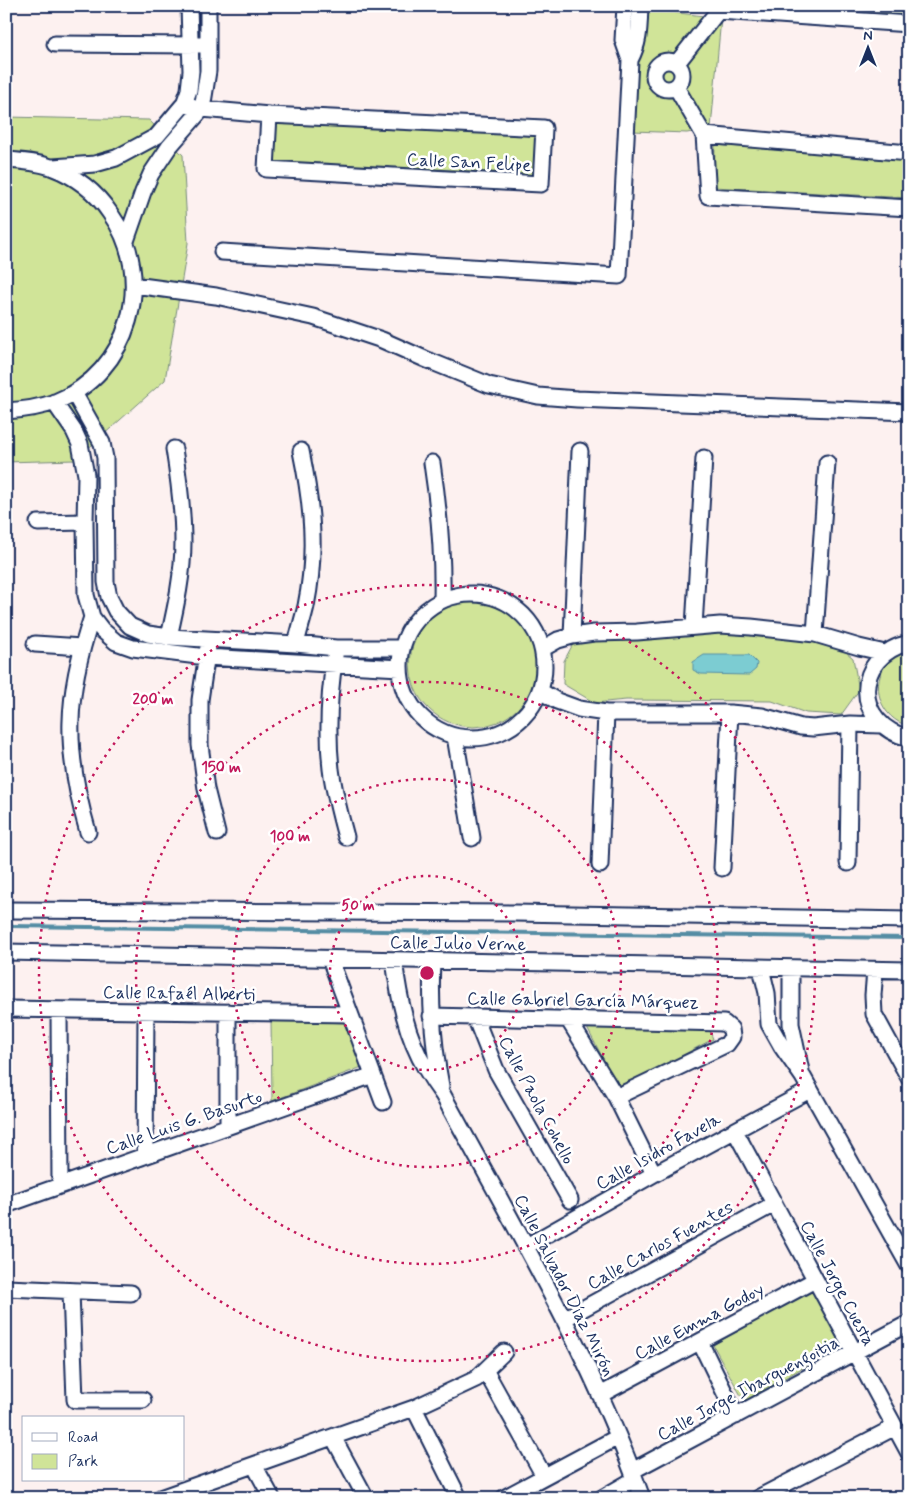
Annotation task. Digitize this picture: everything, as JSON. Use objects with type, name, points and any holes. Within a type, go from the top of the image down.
[{"type":"street","points":[[51,167],[95,164],[116,158],[157,136],[184,104],[189,90],[191,71],[190,6]]},
{"type":"street","points":[[126,242],[142,192],[151,174],[169,147],[202,109],[208,71],[208,6]]},
{"type":"street","points":[[625,6],[623,40],[630,66]]},
{"type":"street","points":[[222,252],[618,276],[630,66],[638,41],[640,6]]},
{"type":"street","points":[[677,63],[718,8],[909,24]]},
{"type":"street","points":[[55,44],[209,45]]},
{"type":"street","points":[[665,60],[677,63],[683,73],[682,81],[676,87],[668,89],[660,86],[655,80],[654,72],[658,64],[665,60]]},
{"type":"street","points":[[630,66],[654,72]]},
{"type":"street","points":[[676,87],[704,135],[708,196],[909,208]]},
{"type":"street","name":"Calle San Felipe","points":[[184,104],[202,109],[269,115],[544,128],[541,184],[266,169],[269,115]]},
{"type":"street","points":[[704,135],[909,153]]},
{"type":"street","points":[[157,136],[169,147]]},
{"type":"street","points":[[6,160],[28,161],[51,167],[71,176],[89,189],[117,222],[126,242],[132,266],[134,285],[126,331],[117,349],[105,366],[74,393],[54,402],[27,410],[6,411]]},
{"type":"street","points":[[134,285],[216,296],[313,317],[382,340],[489,385],[538,396],[909,412]]},
{"type":"street","points":[[74,393],[102,443],[105,458],[106,582],[109,597],[116,612],[130,626],[148,634],[169,637],[336,648],[402,648]]},
{"type":"street","points":[[54,402],[74,431],[80,444],[86,475],[86,594],[92,617],[102,630],[116,642],[133,648],[206,657],[400,668]]},
{"type":"street","points":[[169,637],[179,591],[183,544],[182,496],[174,449]]},
{"type":"street","points":[[296,644],[306,606],[312,548],[309,490],[301,451]]},
{"type":"street","points":[[572,636],[580,451]]},
{"type":"street","points":[[694,627],[704,458]]},
{"type":"street","points":[[432,463],[441,532],[442,600]]},
{"type":"street","points":[[815,634],[827,463]]},
{"type":"street","points":[[38,523],[85,522]]},
{"type":"street","points":[[463,595],[484,595],[504,602],[521,613],[534,630],[542,649],[544,670],[540,691],[532,706],[520,719],[506,729],[489,736],[472,738],[455,736],[437,729],[422,718],[410,704],[403,687],[400,668],[402,648],[416,620],[428,608],[442,600],[463,595]]},
{"type":"street","points":[[88,832],[77,794],[70,740],[71,708],[75,678],[82,647],[92,617]]},
{"type":"street","points":[[542,649],[558,640],[594,633],[637,632],[720,625],[750,626],[815,634],[885,653]]},
{"type":"street","points":[[209,639],[200,700],[200,745],[206,789],[217,833]]},
{"type":"street","points":[[909,643],[885,653],[874,665],[868,680],[867,696],[871,712],[881,725],[893,733],[909,738]]},
{"type":"street","points":[[36,644],[82,647]]},
{"type":"street","points":[[336,648],[330,699],[329,734],[337,803],[346,837]]},
{"type":"street","points":[[540,691],[557,701],[579,709],[606,712],[730,712],[762,716],[801,727],[812,728],[850,724],[881,725]]},
{"type":"street","points":[[600,865],[606,712]]},
{"type":"street","points":[[722,868],[730,712]]},
{"type":"street","points":[[848,863],[850,724]]},
{"type":"street","points":[[455,736],[472,838]]},
{"type":"street","name":"Calle Julio Verne","points":[[6,910],[515,912],[909,920]]},
{"type":"street","name":"Calle Julio Verne","points":[[6,952],[909,970]]},
{"type":"street","points":[[330,959],[383,1102]]},
{"type":"street","name":"Calle Salvador Díaz Mirón","points":[[394,960],[397,989],[413,1043],[564,1319],[618,1436],[642,1498]]},
{"type":"street","name":"Calle Salvador Díaz Mirón","points":[[432,961],[431,1016],[435,1056],[443,1095]]},
{"type":"street","points":[[761,968],[769,1024],[806,1083],[909,1266]]},
{"type":"street","points":[[791,968],[792,1024],[806,1083]]},
{"type":"street","points":[[875,970],[874,1014],[909,1078]]},
{"type":"street","name":"Calle Rafaél Alberti","points":[[6,1009],[350,1014]]},
{"type":"street","points":[[60,1010],[60,1186]]},
{"type":"street","points":[[145,1156],[146,1011]]},
{"type":"street","points":[[228,1012],[228,1126]]},
{"type":"street","name":"Calle Gabriel García Márquez","points":[[431,1016],[724,1023],[731,1029],[732,1037],[726,1044],[616,1097]]},
{"type":"street","name":"Calle Paola Cohello","points":[[475,1017],[496,1070],[570,1200]]},
{"type":"street","points":[[568,1019],[616,1097],[654,1174]]},
{"type":"street","name":"Calle Luis G. Basurto","points":[[6,1205],[373,1075]]},
{"type":"street","name":"Calle Isidro Favela","points":[[525,1247],[735,1130],[806,1083]]},
{"type":"street","name":"Calle Jorge Cuesta","points":[[735,1130],[909,1453]]},
{"type":"street","name":"Calle Carlos Fuentes","points":[[564,1319],[774,1204]]},
{"type":"street","name":"Calle Emma Godoy","points":[[600,1395],[816,1280]]},
{"type":"street","points":[[6,1288],[131,1293]]},
{"type":"street","points":[[71,1290],[75,1400],[143,1400]]},
{"type":"street","name":"Calle Jorge Ibarguengoitia","points":[[602,1498],[634,1475],[736,1416],[909,1323]]},
{"type":"street","points":[[700,1342],[736,1416]]},
{"type":"street","points":[[160,1498],[176,1495],[414,1408],[476,1379],[504,1352]]},
{"type":"street","points":[[485,1370],[544,1476]]},
{"type":"street","points":[[414,1408],[458,1498]]},
{"type":"street","points":[[758,1498],[895,1428]]},
{"type":"street","points":[[504,1498],[618,1436]]},
{"type":"street","points":[[333,1437],[366,1498]]},
{"type":"street","points":[[254,1465],[272,1498]]},
{"type":"green space","points":[[753,6],[909,6],[909,15]]},
{"type":"green space","points":[[645,9],[721,18],[711,128],[687,133],[632,131],[635,79]]},
{"type":"green space","points":[[6,117],[149,120],[183,155],[188,243],[165,380],[75,460],[6,462]]},
{"type":"green space","points":[[273,120],[537,132],[535,178],[273,163]]},
{"type":"green space","points":[[715,145],[909,160],[909,198],[714,187]]},
{"type":"green space","points":[[473,601],[497,606],[518,619],[531,640],[536,664],[531,688],[518,709],[497,722],[473,727],[449,722],[428,709],[415,688],[410,664],[415,640],[428,619],[449,606]]},
{"type":"green space","points":[[730,630],[801,641],[832,640],[853,658],[859,690],[841,715],[806,713],[772,701],[626,700],[595,703],[563,684],[564,661],[573,644],[600,637]]},
{"type":"green space","points":[[909,650],[909,726],[899,722],[884,708],[878,689],[879,679],[889,661]]},
{"type":"green space","points":[[271,1020],[348,1023],[362,1067],[272,1101]]},
{"type":"green space","points":[[591,1024],[708,1026],[713,1039],[619,1089],[587,1028]]},
{"type":"green space","points":[[812,1290],[843,1345],[744,1401],[713,1345]]},
{"type":"water","points":[[704,655],[749,655],[757,663],[756,669],[749,675],[701,674],[693,670],[693,662]]},
{"type":"waterway","points":[[11,926],[909,938]]}]
